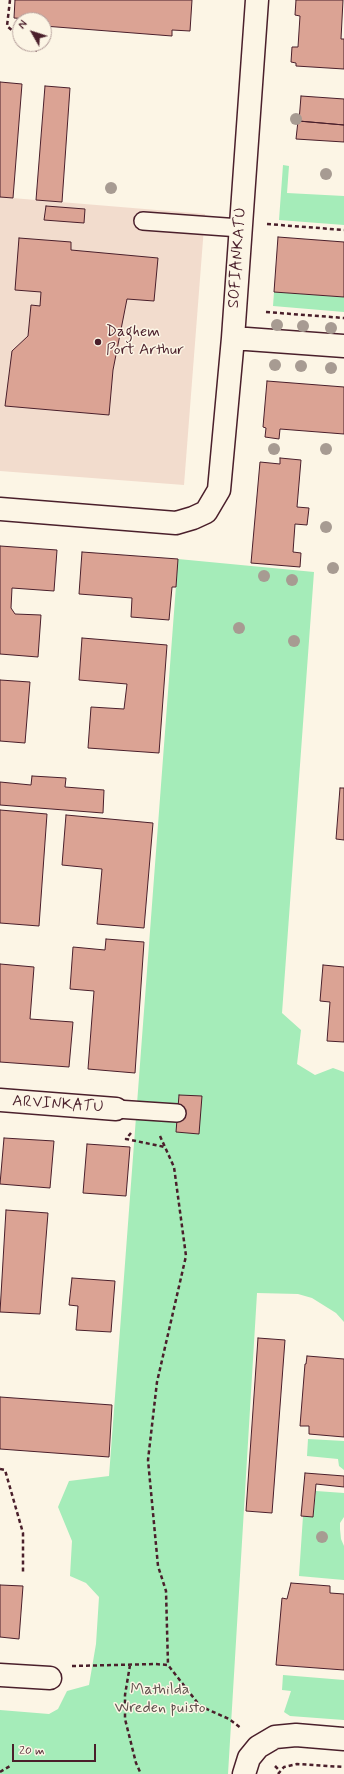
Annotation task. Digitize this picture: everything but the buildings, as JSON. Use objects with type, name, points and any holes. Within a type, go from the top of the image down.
[{"type":"street","name":"SOFIANKATU","points":[[0,509],[176,523],[206,512],[219,490],[232,338],[257,0]]},
{"type":"street","points":[[232,338],[344,346]]},
{"type":"street","name":"ARVINKATU","points":[[0,1100],[116,1109]]},
{"type":"street","points":[[0,1675],[50,1678]]},
{"type":"street","points":[[244,1774],[249,1758],[258,1747],[275,1737],[296,1735],[344,1739]]},
{"type":"lane","points":[[142,221],[240,228]]},
{"type":"lane","points":[[116,1109],[178,1113]]},
{"type":"path","points":[[10,0],[7,26],[12,30]]},
{"type":"path","points":[[272,224],[344,230]]},
{"type":"path","points":[[266,312],[344,318]]},
{"type":"path","points":[[133,1130],[126,1139],[165,1146]]},
{"type":"path","points":[[155,1134],[160,1136],[174,1167],[186,1256],[157,1382],[148,1460],[158,1566],[166,1591],[168,1665],[200,1706],[229,1719]]},
{"type":"path","points":[[0,1469],[5,1470],[23,1533],[23,1574]]},
{"type":"path","points":[[130,1665],[126,1695],[125,1719],[136,1763],[141,1774]]},
{"type":"path","points":[[92,1666],[168,1665]]},
{"type":"path","points":[[278,1774],[284,1767],[297,1764],[344,1767]]},
{"type":"path","points":[[0,1772],[10,1766]]},
{"type":"shaded area","name":"Daghem Port Arthur","points":[[0,197],[205,214],[184,485],[0,471]]},
{"type":"green space","points":[[283,165],[289,166],[287,193],[344,196],[344,225],[279,220]]},
{"type":"green space","points":[[274,292],[344,297],[344,312],[273,306]]},
{"type":"green space","name":"Mathilda Wreden puisto","points":[[178,559],[314,572],[282,1013],[301,1030],[297,1064],[315,1075],[333,1068],[344,1072],[344,1322],[336,1313],[312,1298],[298,1294],[257,1293],[228,1774],[0,1774],[0,1710],[49,1714],[58,1709],[67,1691],[89,1685],[96,1644],[99,1597],[86,1583],[70,1576],[72,1541],[58,1507],[69,1481],[109,1476]]},
{"type":"green space","points":[[308,1439],[344,1441],[344,1470],[339,1466],[338,1459],[307,1456]]},
{"type":"green space","points":[[316,1491],[344,1493],[344,1517],[340,1523],[340,1529],[341,1539],[344,1546],[344,1580],[299,1576],[303,1516],[313,1517]]},
{"type":"green space","points":[[283,1675],[344,1680],[344,1720],[290,1716],[284,1712],[291,1691],[282,1690]]},
{"type":"place","name":"Daghem Port Arthur","points":[[98,342]]}]
